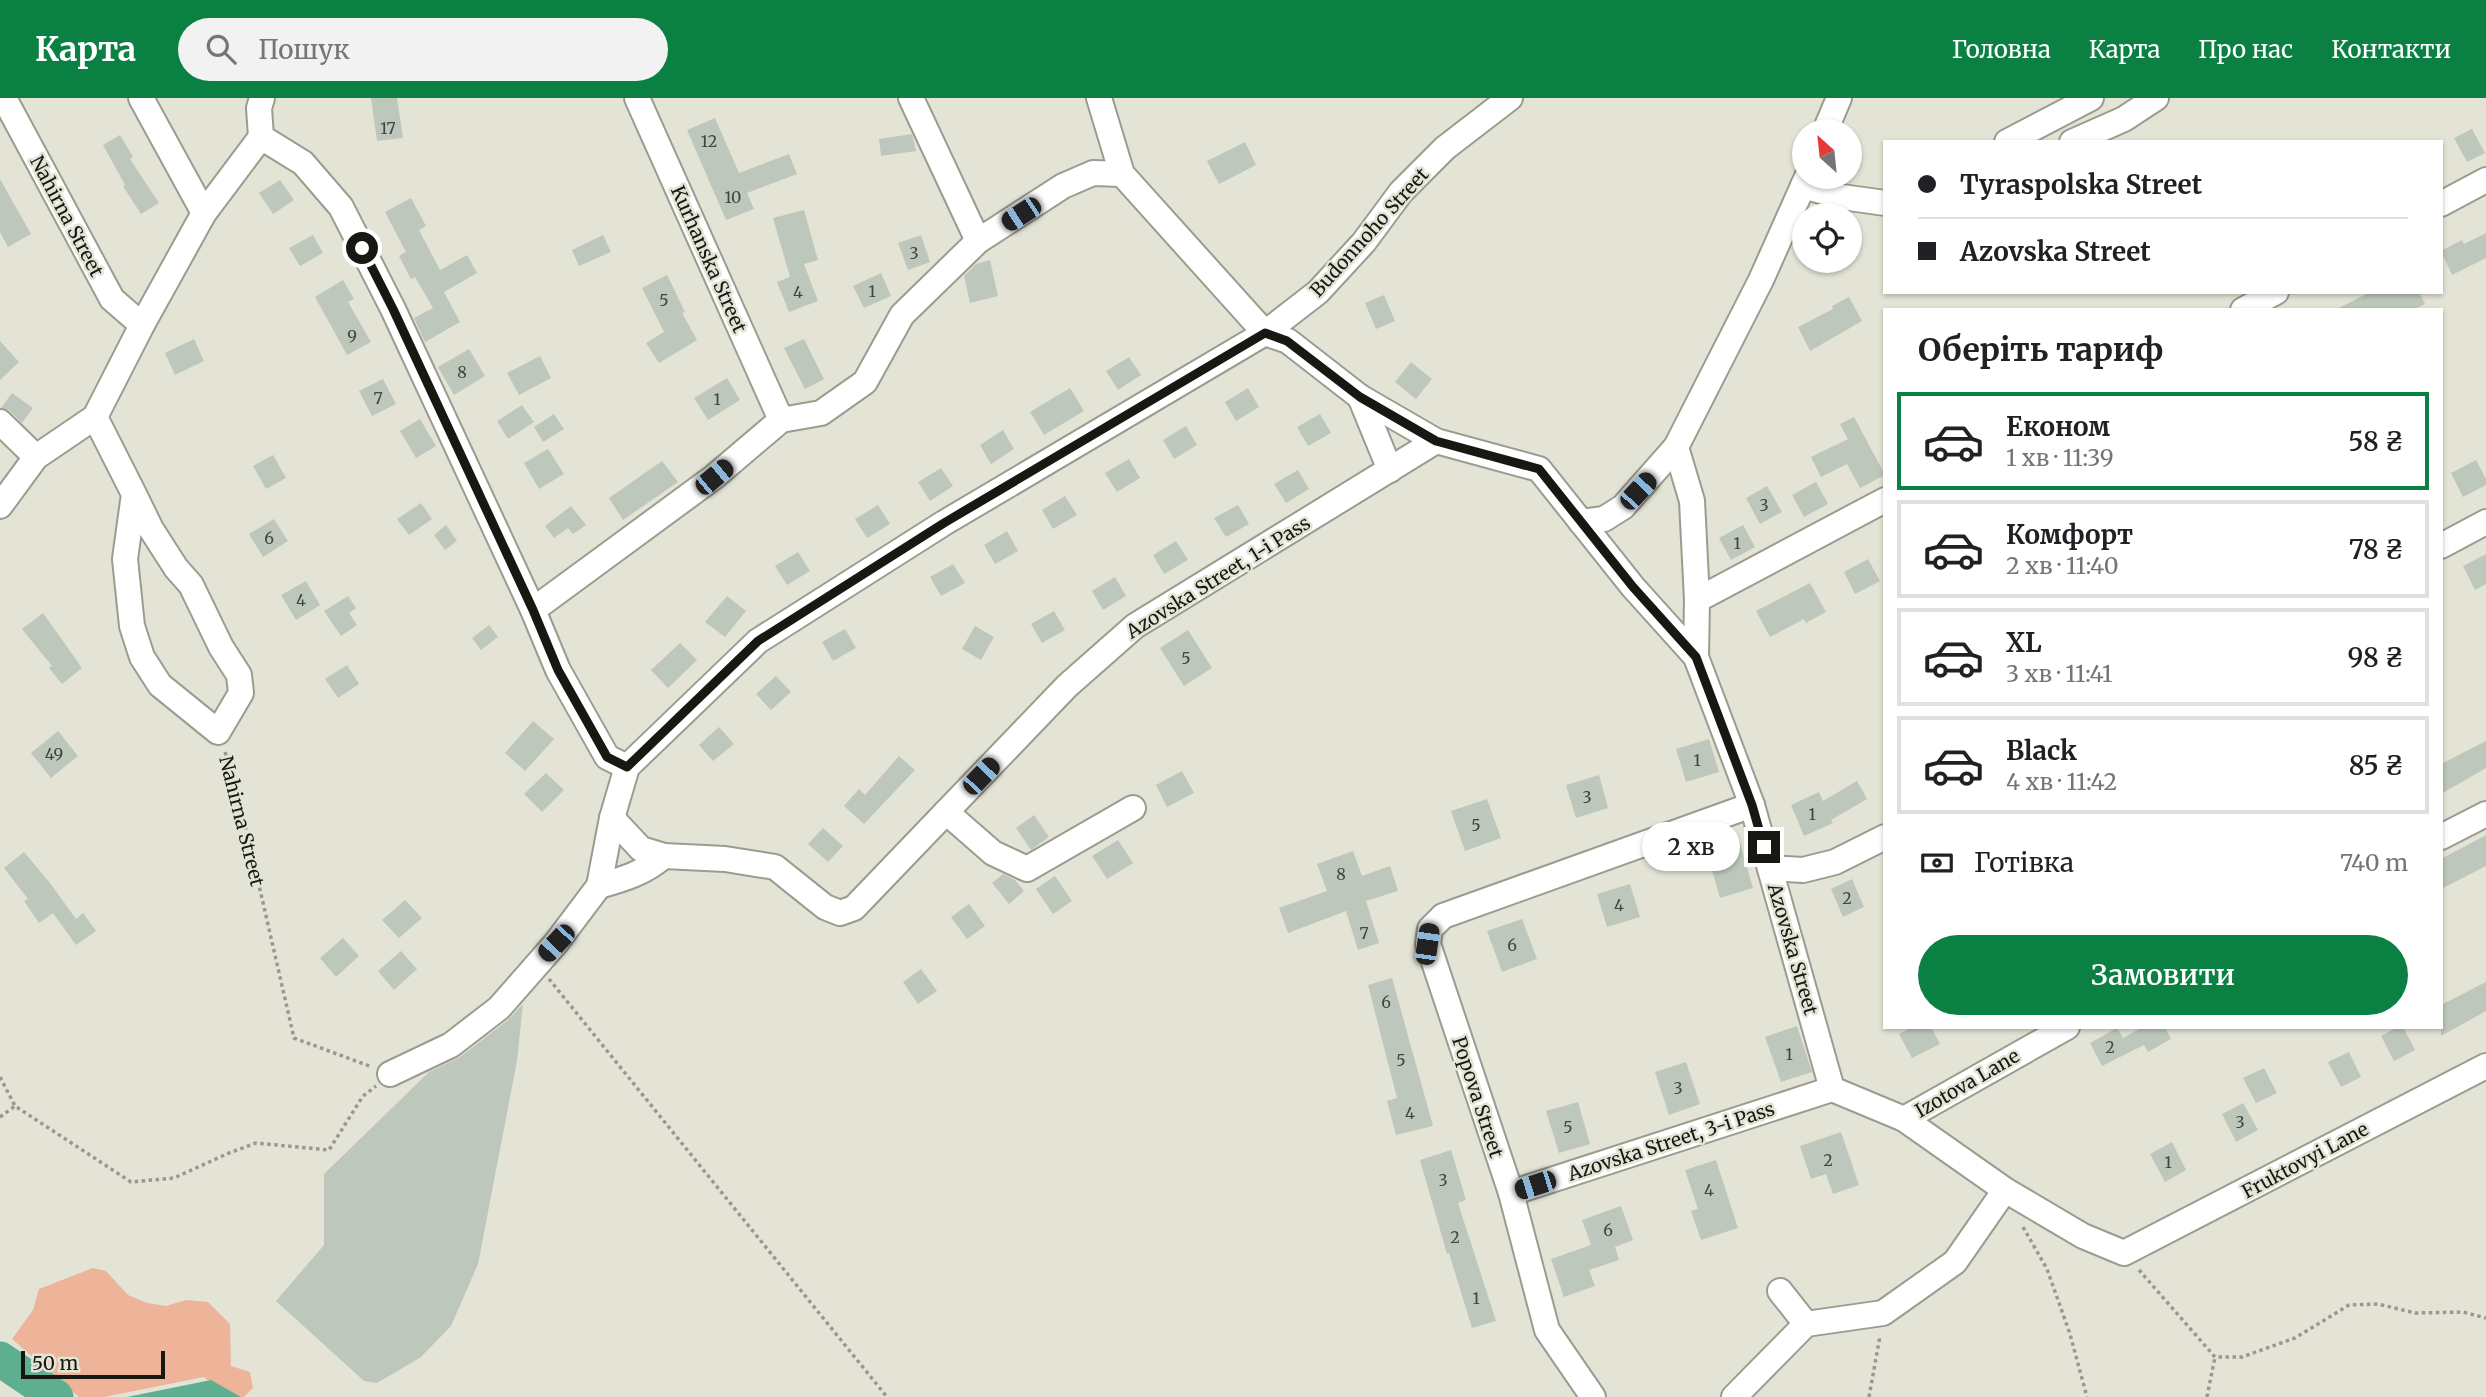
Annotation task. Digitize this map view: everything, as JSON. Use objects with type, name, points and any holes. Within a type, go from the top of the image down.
[{"type":"street","name":"Nahirna Street","points":[[4,98],[112,299],[142,325]]},
{"type":"street","points":[[141,98],[204,213]]},
{"type":"street","points":[[0,506],[36,457],[95,417],[204,213],[261,137],[261,98]]},
{"type":"street","name":"Kurhanska Street","points":[[636,98],[781,421]]},
{"type":"street","points":[[911,98],[978,241]]},
{"type":"street","points":[[1099,98],[1122,174],[1265,333],[1287,341],[1360,397],[1436,441],[1539,469],[1633,587],[1696,657]]},
{"type":"street","name":"Budonnoho Street","points":[[390,1074],[451,1045],[499,1008],[556,943],[599,886],[612,818],[627,767],[758,641],[944,523],[1265,333],[1318,292],[1364,242],[1401,192],[1445,148],[1510,98]]},
{"type":"street","points":[[1830,119],[1839,98]]},
{"type":"street","points":[[2011,140],[2091,98]]},
{"type":"street","points":[[2076,140],[2124,118],[2156,98]]},
{"type":"street","points":[[261,137],[303,163],[341,207],[393,309],[533,610],[558,670],[607,757],[627,767]]},
{"type":"street","points":[[533,610],[714,477],[781,421],[821,413],[865,382],[902,315],[978,241],[1063,186],[1093,173],[1122,174]]},
{"type":"street","points":[[2443,203],[2486,180]]},
{"type":"street","points":[[1581,522],[1604,519],[1623,507],[1676,447],[1761,280],[1801,189]]},
{"type":"street","points":[[1824,189],[1842,197],[1883,203]]},
{"type":"street","points":[[2247,308],[2272,294]]},
{"type":"street","points":[[1360,397],[1390,470]]},
{"type":"street","points":[[95,417],[151,529],[176,568],[191,585],[221,647],[239,675],[241,693],[218,732]]},
{"type":"street","points":[[0,422],[36,457]]},
{"type":"street","name":"Azovska Street, 1-i Pass","points":[[664,856],[725,859],[775,867],[825,907],[840,913],[854,908],[1067,687],[1135,626],[1436,441]]},
{"type":"street","points":[[1676,447],[1692,501],[1697,600],[1696,657]]},
{"type":"street","name":"Nahirna Street","points":[[134,494],[125,559],[132,626],[142,657],[160,685],[218,732]]},
{"type":"street","points":[[1697,600],[1883,501]]},
{"type":"street","points":[[2443,545],[2486,522]]},
{"type":"street","name":"Azovska Street","points":[[1696,657],[1752,805],[1832,1089]]},
{"type":"street","name":"Popova Street","points":[[1587,1388],[1548,1330],[1511,1193],[1427,944],[1430,929],[1443,916],[1752,805]]},
{"type":"street","points":[[946,812],[993,853],[1027,869],[1133,808]]},
{"type":"street","points":[[2443,836],[2486,814]]},
{"type":"street","points":[[612,818],[642,849],[664,856]]},
{"type":"street","points":[[1770,868],[1803,870],[1835,862],[1883,838]]},
{"type":"street","points":[[599,886],[630,877],[649,868],[664,856]]},
{"type":"street","name":"Izotova Lane","points":[[1905,1119],[2063,1029]]},
{"type":"street","name":"Fruktovyi Lane","points":[[2124,1253],[2486,1066]]},
{"type":"street","points":[[1832,1089],[1905,1119],[2000,1197],[2124,1253]]},
{"type":"street","name":"Azovska Street, 3-i Pass","points":[[1511,1193],[1832,1089]]},
{"type":"street","points":[[1734,1397],[1806,1324],[1884,1313],[1955,1262],[2000,1197]]},
{"type":"street","points":[[1780,1292],[1806,1324]]},
{"type":"path","name":"Nahirna Street","points":[[218,732],[239,798],[294,1038],[390,1074]]},
{"type":"path","points":[[537,964],[887,1397]]},
{"type":"path","points":[[0,1077],[15,1106],[131,1182],[174,1178],[256,1143],[329,1150],[363,1096],[390,1074]]},
{"type":"path","points":[[0,1117],[15,1106]]},
{"type":"path","points":[[2000,1197],[2018,1218],[2047,1269],[2070,1334],[2087,1397]]},
{"type":"path","points":[[2124,1253],[2215,1357],[2242,1357],[2295,1338],[2349,1305],[2378,1304],[2415,1313],[2463,1312],[2486,1318]]},
{"type":"path","points":[[1869,1397],[1884,1313]]},
{"type":"path","points":[[2207,1397],[2215,1357]]},
{"type":"shaded area","points":[[93,1268],[106,1271],[128,1295],[147,1303],[166,1306],[186,1300],[208,1302],[230,1324],[231,1366],[250,1372],[253,1388],[244,1397],[227,1397],[204,1377],[104,1397],[79,1397],[12,1339],[33,1310],[39,1289]]},
{"type":"shaded area","points":[[211,1380],[241,1397],[127,1397]]},
{"type":"building","points":[[371,98],[397,98],[403,138],[377,141]]},
{"type":"building","points":[[715,118],[739,173],[789,154],[797,174],[747,193],[754,209],[726,220],[687,130]]},
{"type":"building","points":[[2472,129],[2485,153],[2467,162],[2454,138]]},
{"type":"building","points":[[912,134],[916,151],[881,156],[879,139]]},
{"type":"building","points":[[120,135],[133,157],[130,159],[159,203],[141,214],[123,186],[125,185],[103,145]]},
{"type":"building","points":[[1245,142],[1256,165],[1219,184],[1207,161]]},
{"type":"building","points":[[0,179],[31,234],[8,247],[0,232]]},
{"type":"building","points":[[280,180],[294,200],[273,214],[259,193]]},
{"type":"building","points":[[411,198],[426,226],[419,230],[440,270],[467,255],[477,273],[444,292],[460,322],[425,342],[414,318],[433,308],[415,277],[411,279],[399,256],[406,252],[385,212]]},
{"type":"building","points":[[804,210],[818,260],[804,264],[818,301],[789,312],[777,282],[790,277],[773,218]]},
{"type":"building","points":[[2486,233],[2486,258],[2452,275],[2443,250],[2462,240],[2464,244]]},
{"type":"building","points":[[313,235],[323,253],[300,266],[289,248]]},
{"type":"building","points":[[603,235],[611,252],[579,266],[572,250]]},
{"type":"building","points":[[921,235],[930,262],[908,270],[898,243]]},
{"type":"building","points":[[990,260],[998,296],[970,303],[964,276],[976,264]]},
{"type":"building","points":[[881,273],[891,296],[864,308],[853,286]]},
{"type":"building","points":[[667,275],[685,312],[682,313],[697,340],[659,363],[646,343],[664,332],[642,288]]},
{"type":"building","points":[[343,280],[354,299],[348,302],[371,342],[347,355],[315,297]]},
{"type":"building","points":[[2366,294],[2420,294],[2425,304],[2417,308],[2339,308]]},
{"type":"building","points":[[1384,295],[1395,321],[1376,329],[1365,303]]},
{"type":"building","points":[[1849,297],[1862,321],[1810,351],[1798,327],[1833,309],[1832,306]]},
{"type":"building","points":[[194,339],[204,361],[175,375],[165,353]]},
{"type":"building","points":[[804,339],[824,379],[805,389],[784,348]]},
{"type":"building","points":[[0,341],[19,362],[0,380]]},
{"type":"building","points":[[469,349],[485,376],[454,395],[438,367]]},
{"type":"building","points":[[540,356],[551,378],[519,395],[507,373]]},
{"type":"building","points":[[1129,357],[1141,375],[1118,390],[1106,371]]},
{"type":"building","points":[[1411,362],[1432,379],[1416,399],[1395,382]]},
{"type":"building","points":[[727,378],[740,400],[708,420],[694,398]]},
{"type":"building","points":[[383,379],[396,404],[372,416],[359,391]]},
{"type":"building","points":[[1070,388],[1084,411],[1044,435],[1030,412]]},
{"type":"building","points":[[1248,388],[1259,407],[1236,421],[1225,402]]},
{"type":"building","points":[[12,393],[33,408],[22,423],[10,411],[1,408]]},
{"type":"building","points":[[522,405],[534,422],[508,439],[497,421]]},
{"type":"building","points":[[554,414],[564,429],[543,442],[534,427]]},
{"type":"building","points":[[1320,414],[1331,433],[1308,446],[1297,427]]},
{"type":"building","points":[[1854,417],[1883,471],[1883,476],[1860,488],[1847,464],[1821,477],[1811,457],[1848,439],[1840,424]]},
{"type":"building","points":[[420,419],[436,446],[416,458],[400,431]]},
{"type":"building","points":[[1186,426],[1197,445],[1174,459],[1163,440]]},
{"type":"building","points":[[1003,430],[1014,449],[991,464],[980,445]]},
{"type":"building","points":[[548,449],[564,474],[539,489],[524,463]]},
{"type":"building","points":[[273,455],[286,478],[266,489],[253,466]]},
{"type":"building","points":[[1129,459],[1140,478],[1117,492],[1105,473]]},
{"type":"building","points":[[2476,460],[2486,479],[2486,485],[2463,497],[2451,473]]},
{"type":"building","points":[[662,461],[678,482],[623,520],[609,498]]},
{"type":"building","points":[[941,468],[953,486],[930,501],[918,482]]},
{"type":"building","points":[[1298,470],[1309,489],[1286,503],[1274,484]]},
{"type":"building","points":[[1816,482],[1828,504],[1804,517],[1792,495]]},
{"type":"building","points":[[1767,486],[1782,512],[1760,524],[1746,498]]},
{"type":"building","points":[[1065,496],[1077,515],[1053,529],[1042,510]]},
{"type":"building","points":[[421,503],[432,519],[409,535],[397,519]]},
{"type":"building","points":[[878,505],[890,524],[867,538],[855,519]]},
{"type":"building","points":[[1238,505],[1249,524],[1226,537],[1214,518]]},
{"type":"building","points":[[571,506],[586,525],[573,534],[568,528],[554,538],[545,526]]},
{"type":"building","points":[[274,519],[288,541],[263,557],[249,534]]},
{"type":"building","points":[[446,525],[457,541],[445,550],[434,535]]},
{"type":"building","points":[[1743,525],[1755,547],[1731,560],[1719,538]]},
{"type":"building","points":[[1007,531],[1018,551],[995,564],[984,545]]},
{"type":"building","points":[[1176,541],[1188,560],[1164,574],[1153,555]]},
{"type":"building","points":[[798,552],[810,571],[787,585],[775,566]]},
{"type":"building","points":[[2486,554],[2486,584],[2475,590],[2463,566]]},
{"type":"building","points":[[1868,559],[1880,581],[1855,594],[1844,572]]},
{"type":"building","points":[[953,564],[965,583],[941,596],[930,577]]},
{"type":"building","points":[[1115,577],[1126,596],[1103,610],[1092,591]]},
{"type":"building","points":[[306,581],[320,605],[296,620],[281,595]]},
{"type":"building","points":[[1810,583],[1826,612],[1806,623],[1804,619],[1770,637],[1756,611]]},
{"type":"building","points":[[348,596],[356,608],[349,613],[357,625],[341,636],[324,611]]},
{"type":"building","points":[[727,596],[746,611],[725,637],[705,622]]},
{"type":"building","points":[[1054,611],[1065,630],[1042,643],[1031,624]]},
{"type":"building","points":[[43,613],[82,668],[62,684],[49,668],[52,666],[22,629]]},
{"type":"building","points":[[489,625],[498,637],[481,650],[472,638]]},
{"type":"building","points":[[975,626],[994,637],[981,660],[962,649]]},
{"type":"building","points":[[845,629],[856,648],[833,661],[822,642]]},
{"type":"building","points":[[1188,630],[1212,668],[1184,686],[1160,648]]},
{"type":"building","points":[[680,643],[697,660],[668,688],[651,670]]},
{"type":"building","points":[[347,665],[359,684],[338,698],[325,679]]},
{"type":"building","points":[[776,676],[791,692],[771,710],[756,694]]},
{"type":"building","points":[[533,721],[554,739],[525,771],[505,753]]},
{"type":"building","points":[[719,727],[734,744],[713,761],[699,745]]},
{"type":"building","points":[[58,731],[78,756],[51,778],[31,753]]},
{"type":"building","points":[[1709,739],[1719,772],[1686,782],[1676,749]]},
{"type":"building","points":[[2486,741],[2486,768],[2443,793],[2443,763]]},
{"type":"building","points":[[899,756],[915,770],[864,824],[844,806],[859,789],[865,795]]},
{"type":"building","points":[[1182,771],[1194,793],[1167,807],[1156,785]]},
{"type":"building","points":[[546,773],[564,790],[542,812],[524,794]]},
{"type":"building","points":[[1599,775],[1608,808],[1576,818],[1566,785]]},
{"type":"building","points":[[1857,781],[1867,799],[1831,820],[1833,823],[1804,836],[1791,805],[1819,792],[1823,801]]},
{"type":"building","points":[[1487,799],[1501,838],[1465,851],[1451,811]]},
{"type":"building","points":[[1034,815],[1049,837],[1031,850],[1016,828]]},
{"type":"building","points":[[823,828],[843,846],[828,862],[808,844]]},
{"type":"building","points":[[2486,835],[2486,866],[2443,888],[2443,858]]},
{"type":"building","points":[[1738,836],[1753,888],[1720,898],[1705,846]]},
{"type":"building","points":[[1118,840],[1133,863],[1107,879],[1092,856]]},
{"type":"building","points":[[1353,851],[1362,876],[1390,866],[1398,891],[1366,901],[1379,943],[1358,950],[1346,911],[1288,933],[1279,908],[1327,891],[1317,864]]},
{"type":"building","points":[[24,852],[76,919],[83,913],[96,931],[76,945],[53,913],[39,923],[24,901],[28,899],[4,868]]},
{"type":"building","points":[[1003,874],[1015,880],[1024,891],[1009,904],[992,883]]},
{"type":"building","points":[[1055,876],[1072,901],[1053,914],[1036,889]]},
{"type":"building","points":[[1852,879],[1864,907],[1843,917],[1831,889]]},
{"type":"building","points":[[1630,884],[1640,917],[1607,927],[1597,894]]},
{"type":"building","points":[[405,900],[422,918],[399,938],[382,920]]},
{"type":"building","points":[[969,904],[985,926],[967,939],[951,917]]},
{"type":"building","points":[[1522,919],[1537,959],[1502,972],[1487,931]]},
{"type":"building","points":[[343,938],[359,956],[336,977],[320,958]]},
{"type":"building","points":[[401,951],[417,969],[394,990],[378,971]]},
{"type":"building","points":[[921,969],[937,991],[918,1004],[903,982]]},
{"type":"building","points":[[1392,978],[1433,1126],[1396,1135],[1387,1101],[1397,1098],[1368,985]]},
{"type":"building","points":[[2486,982],[2486,1011],[2441,1036],[2443,1004]]},
{"type":"building","points":[[523,1004],[517,1061],[478,1264],[451,1326],[421,1357],[377,1383],[364,1381],[276,1301],[324,1245],[324,1174],[429,1072],[460,1057],[508,1020]]},
{"type":"building","points":[[1797,1026],[1812,1072],[1781,1082],[1765,1037]]},
{"type":"building","points":[[1908,1029],[1932,1029],[1940,1044],[1912,1058],[1899,1034]]},
{"type":"building","points":[[2115,1029],[2123,1038],[2139,1029],[2166,1029],[2171,1039],[2148,1052],[2144,1045],[2102,1066],[2090,1043]]},
{"type":"building","points":[[2394,1029],[2404,1029],[2415,1050],[2394,1061],[2381,1036]]},
{"type":"building","points":[[2349,1052],[2361,1077],[2341,1087],[2328,1062]]},
{"type":"building","points":[[1686,1062],[1700,1104],[1669,1115],[1655,1072]]},
{"type":"building","points":[[2264,1068],[2277,1093],[2256,1103],[2243,1078]]},
{"type":"building","points":[[1578,1102],[1590,1144],[1559,1153],[1546,1111]]},
{"type":"building","points":[[2243,1103],[2258,1130],[2236,1142],[2222,1114]]},
{"type":"building","points":[[1841,1132],[1859,1185],[1833,1194],[1826,1174],[1811,1179],[1800,1146]]},
{"type":"building","points":[[2172,1142],[2186,1170],[2165,1182],[2150,1154]]},
{"type":"building","points":[[1451,1150],[1466,1200],[1458,1203],[1496,1321],[1472,1328],[1420,1160]]},
{"type":"building","points":[[1716,1160],[1738,1228],[1701,1240],[1691,1211],[1698,1209],[1685,1170]]},
{"type":"building","points":[[1621,1206],[1633,1240],[1615,1247],[1619,1260],[1589,1270],[1595,1286],[1564,1297],[1551,1259],[1591,1245],[1582,1220]]},
{"type":"waterway","points":[[0,1359],[56,1397]]},
{"type":"route","points":[[362,248],[533,610],[558,670],[607,757],[627,767],[758,641],[944,523],[1265,333],[1287,341],[1360,397],[1436,441],[1539,469],[1633,587],[1696,657],[1752,805],[1764,847]]}]
